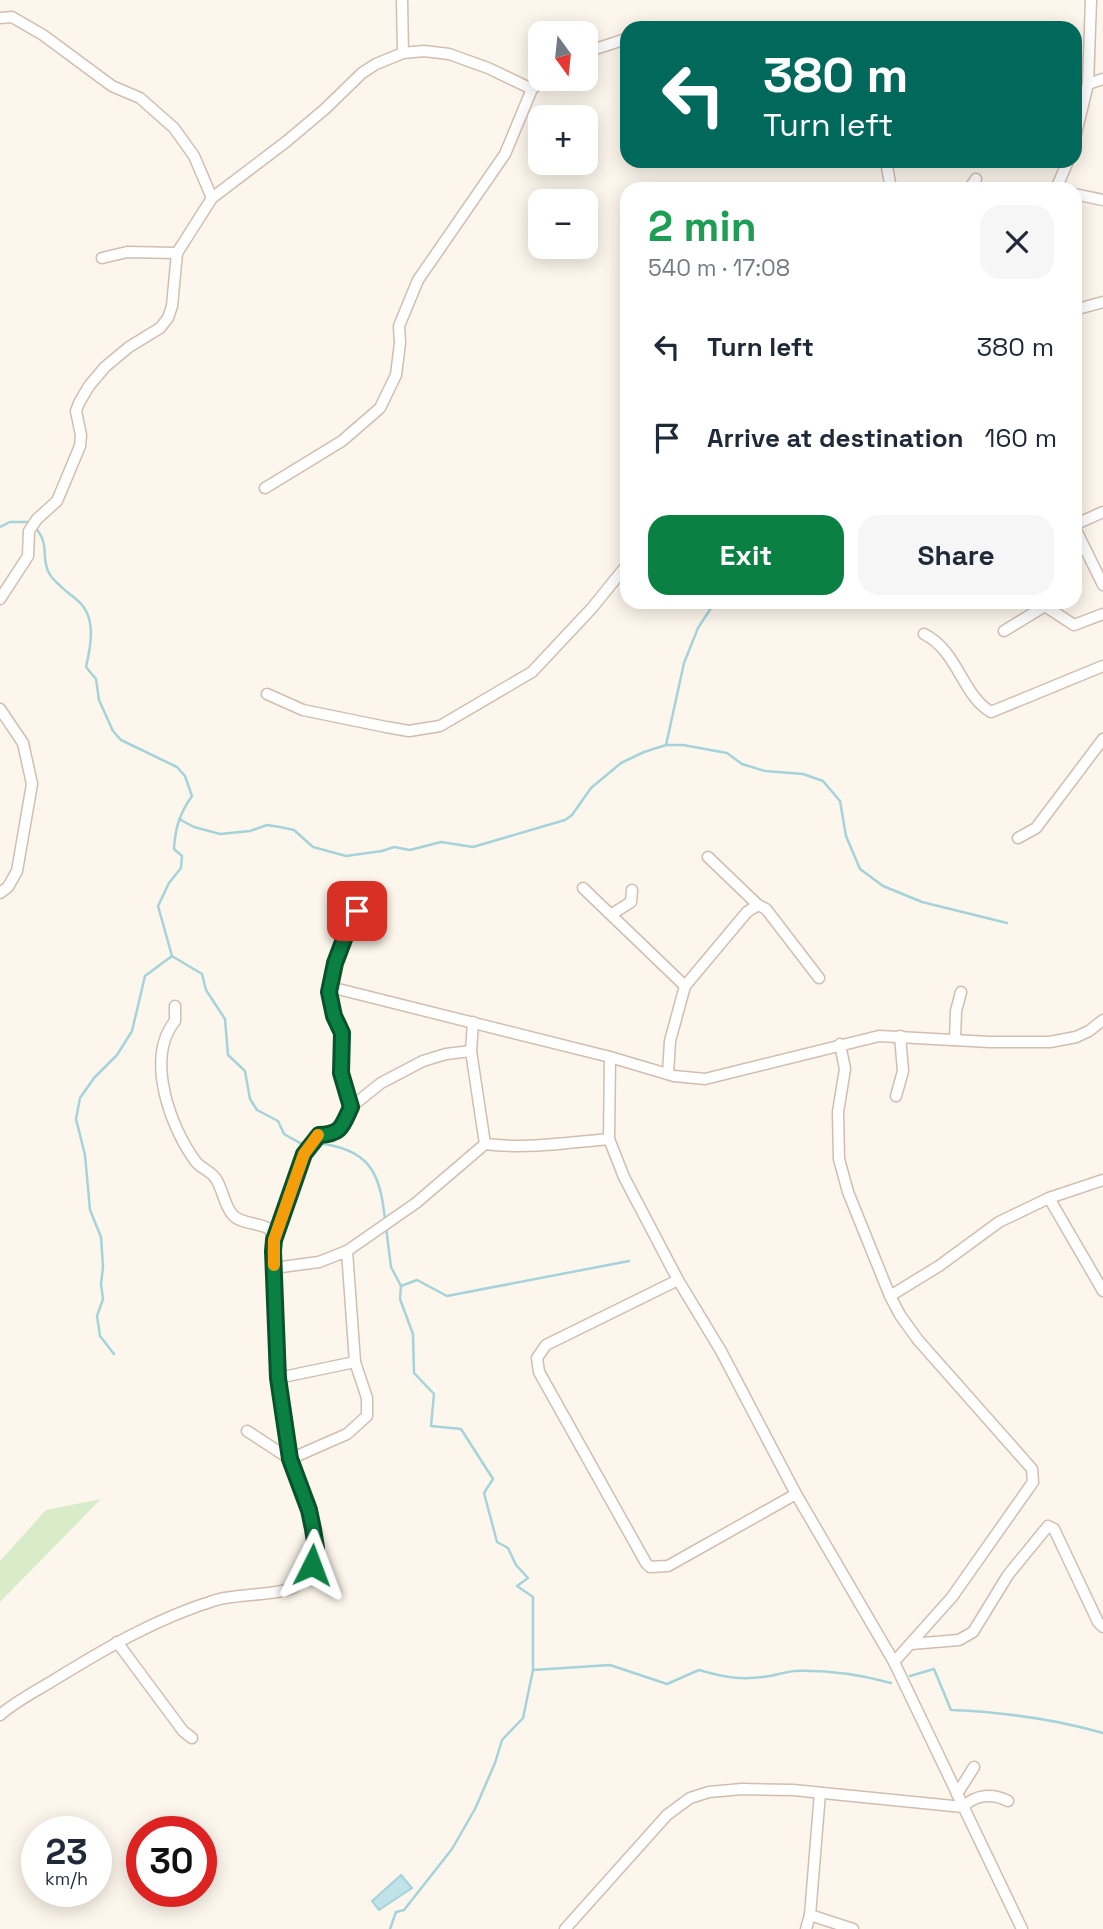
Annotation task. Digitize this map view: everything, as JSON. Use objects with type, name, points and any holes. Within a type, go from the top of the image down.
[{"type":"street","points":[[402,0],[403,53]]},
{"type":"street","points":[[1082,109],[1088,84],[1091,0]]},
{"type":"street","points":[[0,18],[12,17],[43,35],[113,86],[140,98],[174,128],[194,156],[212,198]]},
{"type":"street","points":[[598,48],[620,41]]},
{"type":"street","points":[[0,599],[28,556],[29,531],[37,519],[58,501],[80,446],[81,435],[76,411],[89,386],[118,355],[160,328],[167,318],[172,306],[177,253],[212,198],[288,141],[362,73],[403,53],[424,51],[449,54],[488,68],[528,88]]},
{"type":"street","points":[[1088,84],[1103,79]]},
{"type":"street","points":[[265,488],[342,440],[380,408],[396,375],[399,326],[418,280],[505,155],[530,91]]},
{"type":"street","points":[[1082,196],[1103,200]]},
{"type":"street","points":[[102,258],[127,252],[177,253]]},
{"type":"street","points":[[1082,308],[1103,302]]},
{"type":"street","points":[[1082,522],[1103,512]]},
{"type":"street","points":[[1082,542],[1103,585]]},
{"type":"street","points":[[267,694],[303,710],[408,732],[440,726],[532,672],[592,608],[620,573]]},
{"type":"street","points":[[1004,631],[1040,609]]},
{"type":"street","points":[[1050,609],[1074,625],[1103,614]]},
{"type":"street","points":[[924,634],[933,638],[945,651],[977,701],[991,712],[1103,666]]},
{"type":"street","points":[[0,709],[23,743],[33,784],[17,871],[8,887],[0,893]]},
{"type":"street","points":[[1018,838],[1035,828],[1103,739]]},
{"type":"street","points":[[708,857],[758,905],[766,909],[819,978]]},
{"type":"street","points":[[583,888],[685,986]]},
{"type":"street","points":[[612,915],[631,902],[632,890]]},
{"type":"street","points":[[668,1074],[670,1041],[685,986],[747,912],[758,905]]},
{"type":"street","points":[[351,1107],[341,1073],[342,1033],[330,1001],[330,987],[335,963],[357,911]]},
{"type":"street","points":[[330,987],[690,1079],[705,1079],[878,1036],[990,1042],[1066,1040],[1089,1031],[1103,1020]]},
{"type":"street","points":[[955,1040],[956,1011],[961,992]]},
{"type":"street","points":[[0,1714],[117,1642],[153,1624],[215,1600],[294,1587],[312,1565],[316,1548],[309,1510],[290,1459],[278,1378],[274,1240],[268,1227],[239,1219],[232,1214],[215,1177],[198,1165],[166,1104],[162,1080],[164,1048],[168,1029],[175,1021],[175,1006]]},
{"type":"street","points":[[473,1022],[471,1051],[485,1144]]},
{"type":"street","points":[[896,1096],[902,1071],[900,1036]]},
{"type":"street","points":[[841,1044],[845,1069],[838,1112],[839,1158],[848,1192],[890,1296],[918,1340],[1032,1469],[1034,1476],[1033,1482],[962,1583],[894,1662]]},
{"type":"street","points":[[274,1240],[304,1154],[319,1135],[332,1135],[339,1131],[351,1107],[410,1066],[438,1056],[471,1051]]},
{"type":"street","points":[[610,1057],[610,1139],[624,1177],[678,1280],[721,1351],[796,1494],[894,1662],[1022,1929]]},
{"type":"street","points":[[274,1268],[319,1262],[347,1251],[416,1203],[485,1144],[537,1147],[610,1139]]},
{"type":"street","points":[[890,1296],[939,1266],[999,1222],[1049,1198],[1103,1180]]},
{"type":"street","points":[[1049,1198],[1103,1292]]},
{"type":"street","points":[[290,1459],[347,1434],[367,1416],[367,1398],[355,1362],[347,1251]]},
{"type":"street","points":[[678,1280],[546,1345],[537,1358],[539,1372],[650,1567],[668,1566],[796,1494]]},
{"type":"street","points":[[278,1378],[355,1362]]},
{"type":"street","points":[[247,1431],[290,1459]]},
{"type":"street","points":[[911,1644],[959,1640],[974,1632],[1008,1575],[1050,1526],[1054,1529],[1098,1622],[1103,1627]]},
{"type":"street","points":[[117,1642],[183,1731],[192,1738]]},
{"type":"street","points":[[957,1794],[974,1767]]},
{"type":"street","points":[[565,1929],[667,1815],[690,1798],[709,1792],[742,1789],[820,1793],[963,1807],[974,1798],[982,1796],[1000,1797],[1008,1801]]},
{"type":"street","points":[[806,1929],[810,1914],[820,1793]]},
{"type":"street","points":[[810,1914],[853,1929]]},
{"type":"green space","points":[[101,1499],[0,1602],[0,1561],[46,1510]]},
{"type":"water","points":[[401,1875],[412,1888],[379,1910],[372,1901]]},
{"type":"waterway","points":[[0,527],[10,522],[31,522]]},
{"type":"waterway","points":[[35,527],[43,540],[49,573],[88,614],[91,641],[86,667],[96,679],[99,700],[113,731],[121,740],[177,767],[185,776],[192,796],[181,815],[176,834],[174,849],[182,856],[181,868],[169,883],[158,906],[172,956],[145,976],[132,1031],[117,1055],[94,1078],[80,1098],[76,1119],[85,1155],[90,1210],[101,1237],[103,1299],[97,1316],[100,1336],[114,1354]]},
{"type":"waterway","points":[[666,745],[684,663],[698,628],[710,609]]},
{"type":"waterway","points":[[179,819],[194,827],[220,834],[250,831],[267,825],[294,830],[313,847],[346,856],[394,847],[410,850],[441,842],[473,847],[565,820],[572,815],[591,788],[621,763],[666,745],[683,745],[727,753],[742,764],[765,771],[803,774],[823,781],[840,801],[846,836],[860,869],[883,886],[922,902],[1007,923]]},
{"type":"waterway","points":[[172,956],[202,974],[206,990],[225,1019],[228,1055],[245,1071],[250,1099],[257,1110],[278,1121],[284,1134],[300,1143],[307,1143]]},
{"type":"waterway","points":[[317,1143],[349,1151],[369,1165],[380,1188],[385,1220]]},
{"type":"waterway","points":[[386,1227],[391,1267],[401,1286],[400,1299],[413,1334],[414,1373],[434,1394],[431,1426],[461,1429],[493,1479],[484,1493],[497,1542],[508,1548],[516,1565],[528,1578],[517,1586],[533,1597],[533,1670],[523,1718],[502,1740],[475,1809],[452,1849],[404,1910],[396,1912],[390,1929]]},
{"type":"waterway","points":[[401,1286],[417,1280],[447,1296],[629,1261]]},
{"type":"waterway","points":[[533,1670],[610,1665],[667,1684],[699,1670],[746,1678],[795,1671],[819,1671],[856,1675],[891,1683]]},
{"type":"waterway","points":[[910,1676],[934,1669],[951,1710],[1027,1717],[1103,1733]]},
{"type":"slow traffic","points":[[274,1265],[274,1240],[304,1154],[318,1135]]},
{"type":"route","points":[[312,1565],[316,1548],[313,1529],[309,1510],[290,1459],[278,1378],[274,1240],[304,1154],[319,1135],[332,1135],[339,1131],[351,1107],[341,1073],[342,1033],[334,1016],[329,992],[335,963],[357,911]]}]
